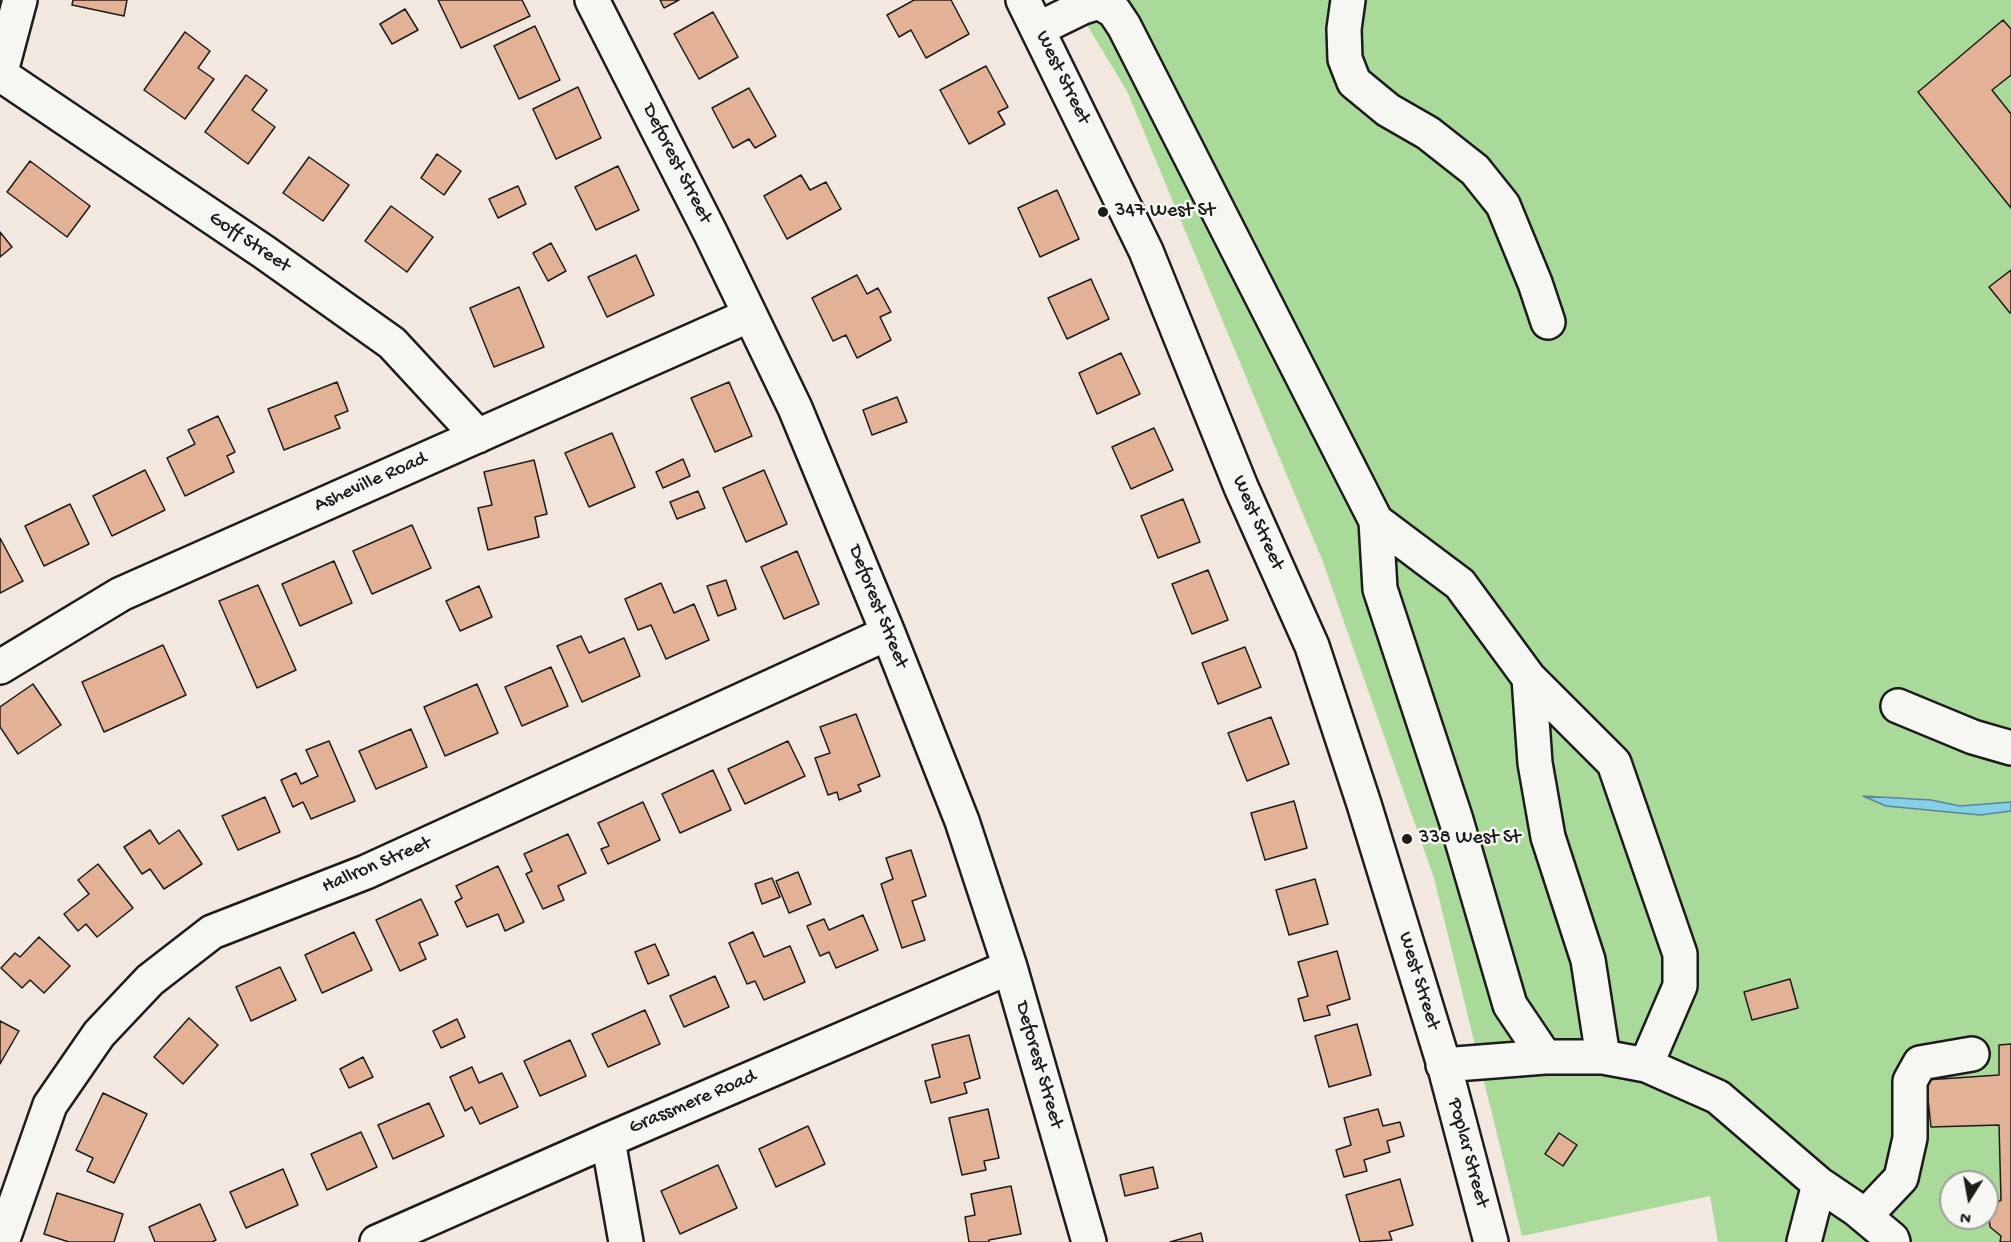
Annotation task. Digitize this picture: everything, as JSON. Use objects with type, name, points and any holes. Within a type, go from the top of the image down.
[{"type":"street","points":[[0,75],[20,0]]},
{"type":"street","name":"Deforest Street","points":[[592,0],[705,222],[795,408],[888,633],[962,821],[1010,967],[1089,1242]]},
{"type":"street","name":"West Street","points":[[1023,0],[1146,250],[1241,487],[1312,646],[1364,804],[1443,1065]]},
{"type":"street","points":[[1348,0],[1344,28],[1345,58],[1354,82],[1388,110],[1428,133],[1476,170],[1503,205],[1535,283],[1548,322]]},
{"type":"street","points":[[1038,29],[1083,7],[1101,1],[1114,11],[1124,26],[1376,521],[1380,589],[1456,820],[1510,1005],[1545,1057]]},
{"type":"street","name":"Goff Street","points":[[0,75],[264,252],[392,343],[478,436]]},
{"type":"street","name":"Asheville Road","points":[[0,667],[121,594],[750,315]]},
{"type":"street","points":[[1376,521],[1460,584],[1529,678],[1614,763],[1680,954],[1680,986],[1646,1065]]},
{"type":"street","name":"Hallron Street","points":[[2,1242],[50,1105],[99,1034],[150,980],[212,932],[366,872],[888,633]]},
{"type":"street","points":[[1529,678],[1535,763],[1548,837],[1588,960],[1603,1057]]},
{"type":"street","points":[[1898,706],[1973,737],[2011,748]]},
{"type":"street","name":"Grassmere Road","points":[[377,1242],[1010,967]]},
{"type":"street","points":[[1865,1216],[1901,1178],[1910,1138],[1910,1081],[1920,1063],[1972,1054]]},
{"type":"street","points":[[1443,1065],[1545,1057],[1603,1057],[1646,1065],[1718,1097],[1820,1184],[1865,1216],[1893,1242]]},
{"type":"street","name":"Poplar Street","points":[[1443,1065],[1491,1242]]},
{"type":"street","points":[[608,1140],[626,1242]]},
{"type":"street","points":[[1804,1242],[1820,1184]]},
{"type":"green space","points":[[1072,0],[2011,0],[2011,1242],[1718,1242],[1710,1196],[1522,1236],[1434,878],[1323,562],[1127,91]]},
{"type":"water","points":[[1863,796],[1931,800],[1960,806],[2011,802],[2011,811],[1980,815],[1886,806]]},
{"type":"building","points":[[73,0],[127,0],[124,16],[72,5]]},
{"type":"building","points":[[438,0],[522,0],[530,16],[461,48]]},
{"type":"building","points":[[660,0],[679,0],[664,8]]},
{"type":"building","points":[[914,0],[951,0],[969,34],[926,58],[911,30],[899,37],[887,15]]},
{"type":"building","points":[[405,9],[418,30],[392,44],[380,24]]},
{"type":"building","points":[[713,12],[738,57],[699,79],[674,34]]},
{"type":"building","points":[[2003,20],[2011,29],[2011,75],[1992,90],[2011,114],[2011,208],[1918,92]]},
{"type":"building","points":[[535,26],[560,80],[519,99],[494,46]]},
{"type":"building","points":[[185,32],[210,51],[198,68],[214,79],[185,119],[144,90]]},
{"type":"building","points":[[986,66],[1008,107],[998,112],[1005,124],[969,144],[940,90]]},
{"type":"building","points":[[246,75],[267,90],[252,110],[275,127],[248,164],[205,132]]},
{"type":"building","points":[[578,87],[601,138],[556,159],[533,109]]},
{"type":"building","points":[[749,88],[776,136],[755,148],[749,139],[733,148],[712,108]]},
{"type":"building","points":[[437,154],[461,171],[444,195],[421,178]]},
{"type":"building","points":[[309,157],[349,185],[323,221],[283,193]]},
{"type":"building","points":[[30,161],[90,206],[67,237],[7,192]]},
{"type":"building","points":[[618,166],[639,210],[596,230],[575,187]]},
{"type":"building","points":[[801,175],[810,190],[826,182],[841,209],[787,239],[764,196]]},
{"type":"building","points":[[518,186],[526,204],[498,218],[489,199]]},
{"type":"building","points":[[1057,190],[1079,239],[1040,257],[1018,208]]},
{"type":"building","points":[[391,206],[433,237],[407,272],[365,241]]},
{"type":"building","points":[[0,232],[12,247],[0,257]]},
{"type":"building","points":[[551,243],[566,271],[548,281],[533,253]]},
{"type":"building","points":[[636,255],[654,295],[607,317],[588,277]]},
{"type":"building","points":[[2011,270],[2011,312],[2010,313],[1989,287]]},
{"type":"building","points":[[857,275],[867,294],[878,288],[891,312],[880,317],[891,340],[857,358],[846,335],[833,341],[812,298]]},
{"type":"building","points":[[1091,279],[1109,319],[1067,339],[1048,298]]},
{"type":"building","points":[[519,287],[544,347],[494,367],[470,308]]},
{"type":"building","points":[[1121,353],[1140,394],[1097,414],[1079,373]]},
{"type":"building","points":[[337,382],[348,411],[335,416],[340,428],[284,450],[268,409]]},
{"type":"building","points":[[729,382],[752,436],[715,452],[691,398]]},
{"type":"building","points":[[897,397],[907,422],[872,435],[863,410]]},
{"type":"building","points":[[218,416],[235,452],[227,456],[234,472],[185,496],[167,458],[195,444],[188,430]]},
{"type":"building","points":[[1154,428],[1173,470],[1131,489],[1112,447]]},
{"type":"building","points":[[612,433],[635,487],[589,507],[565,453]]},
{"type":"building","points":[[683,459],[690,476],[663,488],[656,472]]},
{"type":"building","points":[[534,460],[547,514],[535,517],[539,537],[488,550],[478,508],[492,505],[484,472]]},
{"type":"building","points":[[145,470],[165,510],[112,536],[93,496]]},
{"type":"building","points":[[764,470],[787,524],[746,542],[723,488]]},
{"type":"building","points":[[698,491],[705,508],[677,519],[670,502]]},
{"type":"building","points":[[1183,499],[1200,542],[1158,558],[1141,516]]},
{"type":"building","points":[[70,504],[89,544],[44,566],[25,526]]},
{"type":"building","points":[[412,525],[431,568],[372,594],[353,551]]},
{"type":"building","points":[[0,538],[23,581],[0,593]]},
{"type":"building","points":[[797,551],[819,604],[784,619],[761,567]]},
{"type":"building","points":[[334,561],[352,603],[300,626],[282,584]]},
{"type":"building","points":[[1208,570],[1228,620],[1192,634],[1172,584]]},
{"type":"building","points":[[726,580],[736,609],[718,616],[707,586]]},
{"type":"building","points":[[661,583],[674,613],[694,604],[709,640],[666,659],[651,625],[638,630],[625,599]]},
{"type":"building","points":[[258,585],[296,670],[257,688],[219,601]]},
{"type":"building","points":[[479,586],[492,617],[460,631],[446,601]]},
{"type":"building","points":[[581,636],[589,653],[624,638],[640,676],[582,702],[557,646]]},
{"type":"building","points":[[163,645],[186,695],[104,732],[82,682]]},
{"type":"building","points":[[1245,647],[1261,687],[1218,704],[1202,663]]},
{"type":"building","points":[[551,667],[568,706],[522,726],[505,687]]},
{"type":"building","points":[[33,684],[61,725],[18,754],[0,727],[0,707]]},
{"type":"building","points":[[477,684],[498,733],[445,756],[424,707]]},
{"type":"building","points":[[856,714],[880,776],[858,785],[861,791],[839,800],[837,792],[828,795],[815,758],[830,753],[820,727]]},
{"type":"building","points":[[1271,717],[1289,764],[1247,781],[1228,733]]},
{"type":"building","points":[[411,729],[427,767],[376,789],[359,751]]},
{"type":"building","points":[[329,741],[355,801],[311,819],[303,802],[293,807],[281,780],[296,773],[301,784],[318,776],[306,750]]},
{"type":"building","points":[[788,741],[805,776],[745,804],[728,769]]},
{"type":"building","points":[[713,770],[731,810],[680,833],[662,794]]},
{"type":"building","points":[[265,797],[280,832],[238,850],[222,816]]},
{"type":"building","points":[[1294,801],[1307,848],[1265,860],[1251,813]]},
{"type":"building","points":[[643,802],[660,840],[608,864],[601,849],[609,846],[598,823]]},
{"type":"building","points":[[150,830],[159,844],[179,830],[202,864],[164,889],[150,869],[142,874],[124,847]]},
{"type":"building","points":[[568,834],[586,873],[558,886],[564,900],[543,909],[526,874],[532,871],[524,854]]},
{"type":"building","points":[[911,850],[926,896],[912,901],[925,940],[902,948],[881,884],[893,879],[886,858]]},
{"type":"building","points":[[98,864],[133,908],[97,937],[86,924],[78,931],[64,914],[89,894],[78,880]]},
{"type":"building","points":[[498,866],[524,922],[505,931],[498,914],[467,927],[455,902],[462,898],[456,886]]},
{"type":"building","points":[[798,872],[811,904],[789,913],[776,881]]},
{"type":"building","points":[[772,878],[780,897],[762,904],[755,884]]},
{"type":"building","points":[[1315,879],[1328,924],[1289,935],[1276,890]]},
{"type":"building","points":[[421,899],[438,935],[419,943],[426,959],[400,971],[376,920]]},
{"type":"building","points":[[863,915],[878,950],[836,968],[829,952],[820,956],[807,926],[824,919],[829,930]]},
{"type":"building","points":[[354,932],[372,970],[322,993],[305,955]]},
{"type":"building","points":[[753,932],[764,957],[790,946],[805,982],[764,1000],[755,981],[747,984],[729,943]]},
{"type":"building","points":[[39,937],[70,966],[44,993],[30,980],[22,988],[1,968],[15,953],[20,957]]},
{"type":"building","points":[[655,944],[669,975],[648,984],[635,952]]},
{"type":"building","points":[[1337,951],[1350,999],[1327,1006],[1330,1015],[1304,1021],[1298,999],[1308,996],[1298,962]]},
{"type":"building","points":[[280,967],[296,1000],[251,1021],[236,987]]},
{"type":"building","points":[[715,976],[729,1007],[684,1027],[670,996]]},
{"type":"building","points":[[1790,979],[1798,1008],[1752,1020],[1744,992]]},
{"type":"building","points":[[645,1010],[660,1044],[608,1067],[592,1034]]},
{"type":"building","points":[[189,1018],[218,1045],[183,1084],[154,1057]]},
{"type":"building","points":[[457,1019],[465,1037],[441,1048],[433,1031]]},
{"type":"building","points":[[0,1021],[19,1031],[0,1064]]},
{"type":"building","points":[[1357,1024],[1371,1075],[1329,1087],[1315,1036]]},
{"type":"building","points":[[969,1035],[980,1078],[964,1083],[967,1093],[931,1103],[925,1081],[940,1077],[932,1045]]},
{"type":"building","points":[[570,1040],[586,1076],[540,1096],[524,1061]]},
{"type":"building","points":[[2011,1044],[2011,1242],[2000,1242],[2001,1236],[1994,1230],[1999,1230],[1999,1201],[2001,1200],[1999,1125],[1931,1127],[1926,1080],[1999,1075],[1999,1045]]},
{"type":"building","points":[[363,1057],[373,1077],[349,1088],[340,1069]]},
{"type":"building","points":[[472,1067],[479,1083],[502,1073],[518,1107],[480,1124],[472,1107],[465,1111],[450,1077]]},
{"type":"building","points":[[103,1093],[147,1114],[114,1183],[87,1171],[93,1158],[76,1150]]},
{"type":"building","points":[[429,1103],[444,1136],[393,1159],[378,1125]]},
{"type":"building","points":[[988,1109],[999,1158],[984,1161],[986,1170],[962,1175],[949,1118]]},
{"type":"building","points":[[1378,1109],[1383,1126],[1400,1122],[1404,1136],[1387,1141],[1390,1152],[1364,1160],[1367,1171],[1344,1177],[1336,1150],[1351,1145],[1344,1118]]},
{"type":"building","points":[[808,1126],[825,1164],[776,1187],[759,1149]]},
{"type":"building","points":[[361,1132],[377,1167],[327,1190],[311,1154]]},
{"type":"building","points":[[1559,1133],[1577,1145],[1563,1166],[1545,1154]]},
{"type":"building","points":[[718,1165],[737,1208],[680,1234],[661,1191]]},
{"type":"building","points":[[1153,1167],[1158,1188],[1125,1196],[1120,1175]]},
{"type":"building","points":[[283,1169],[298,1205],[246,1228],[230,1192]]},
{"type":"building","points":[[1400,1179],[1413,1225],[1389,1232],[1392,1240],[1360,1242],[1346,1195]]},
{"type":"building","points":[[1011,1186],[1021,1234],[989,1240],[989,1242],[969,1242],[965,1217],[975,1215],[971,1194]]},
{"type":"building","points":[[57,1193],[123,1214],[114,1242],[69,1242],[44,1234]]},
{"type":"building","points":[[200,1204],[216,1240],[212,1242],[155,1242],[149,1227]]},
{"type":"building","points":[[1201,1233],[1203,1242],[1170,1242]]},
{"type":"place","name":"347 West St","points":[[1103,212]]},
{"type":"place","name":"338 West St","points":[[1407,839]]}]
